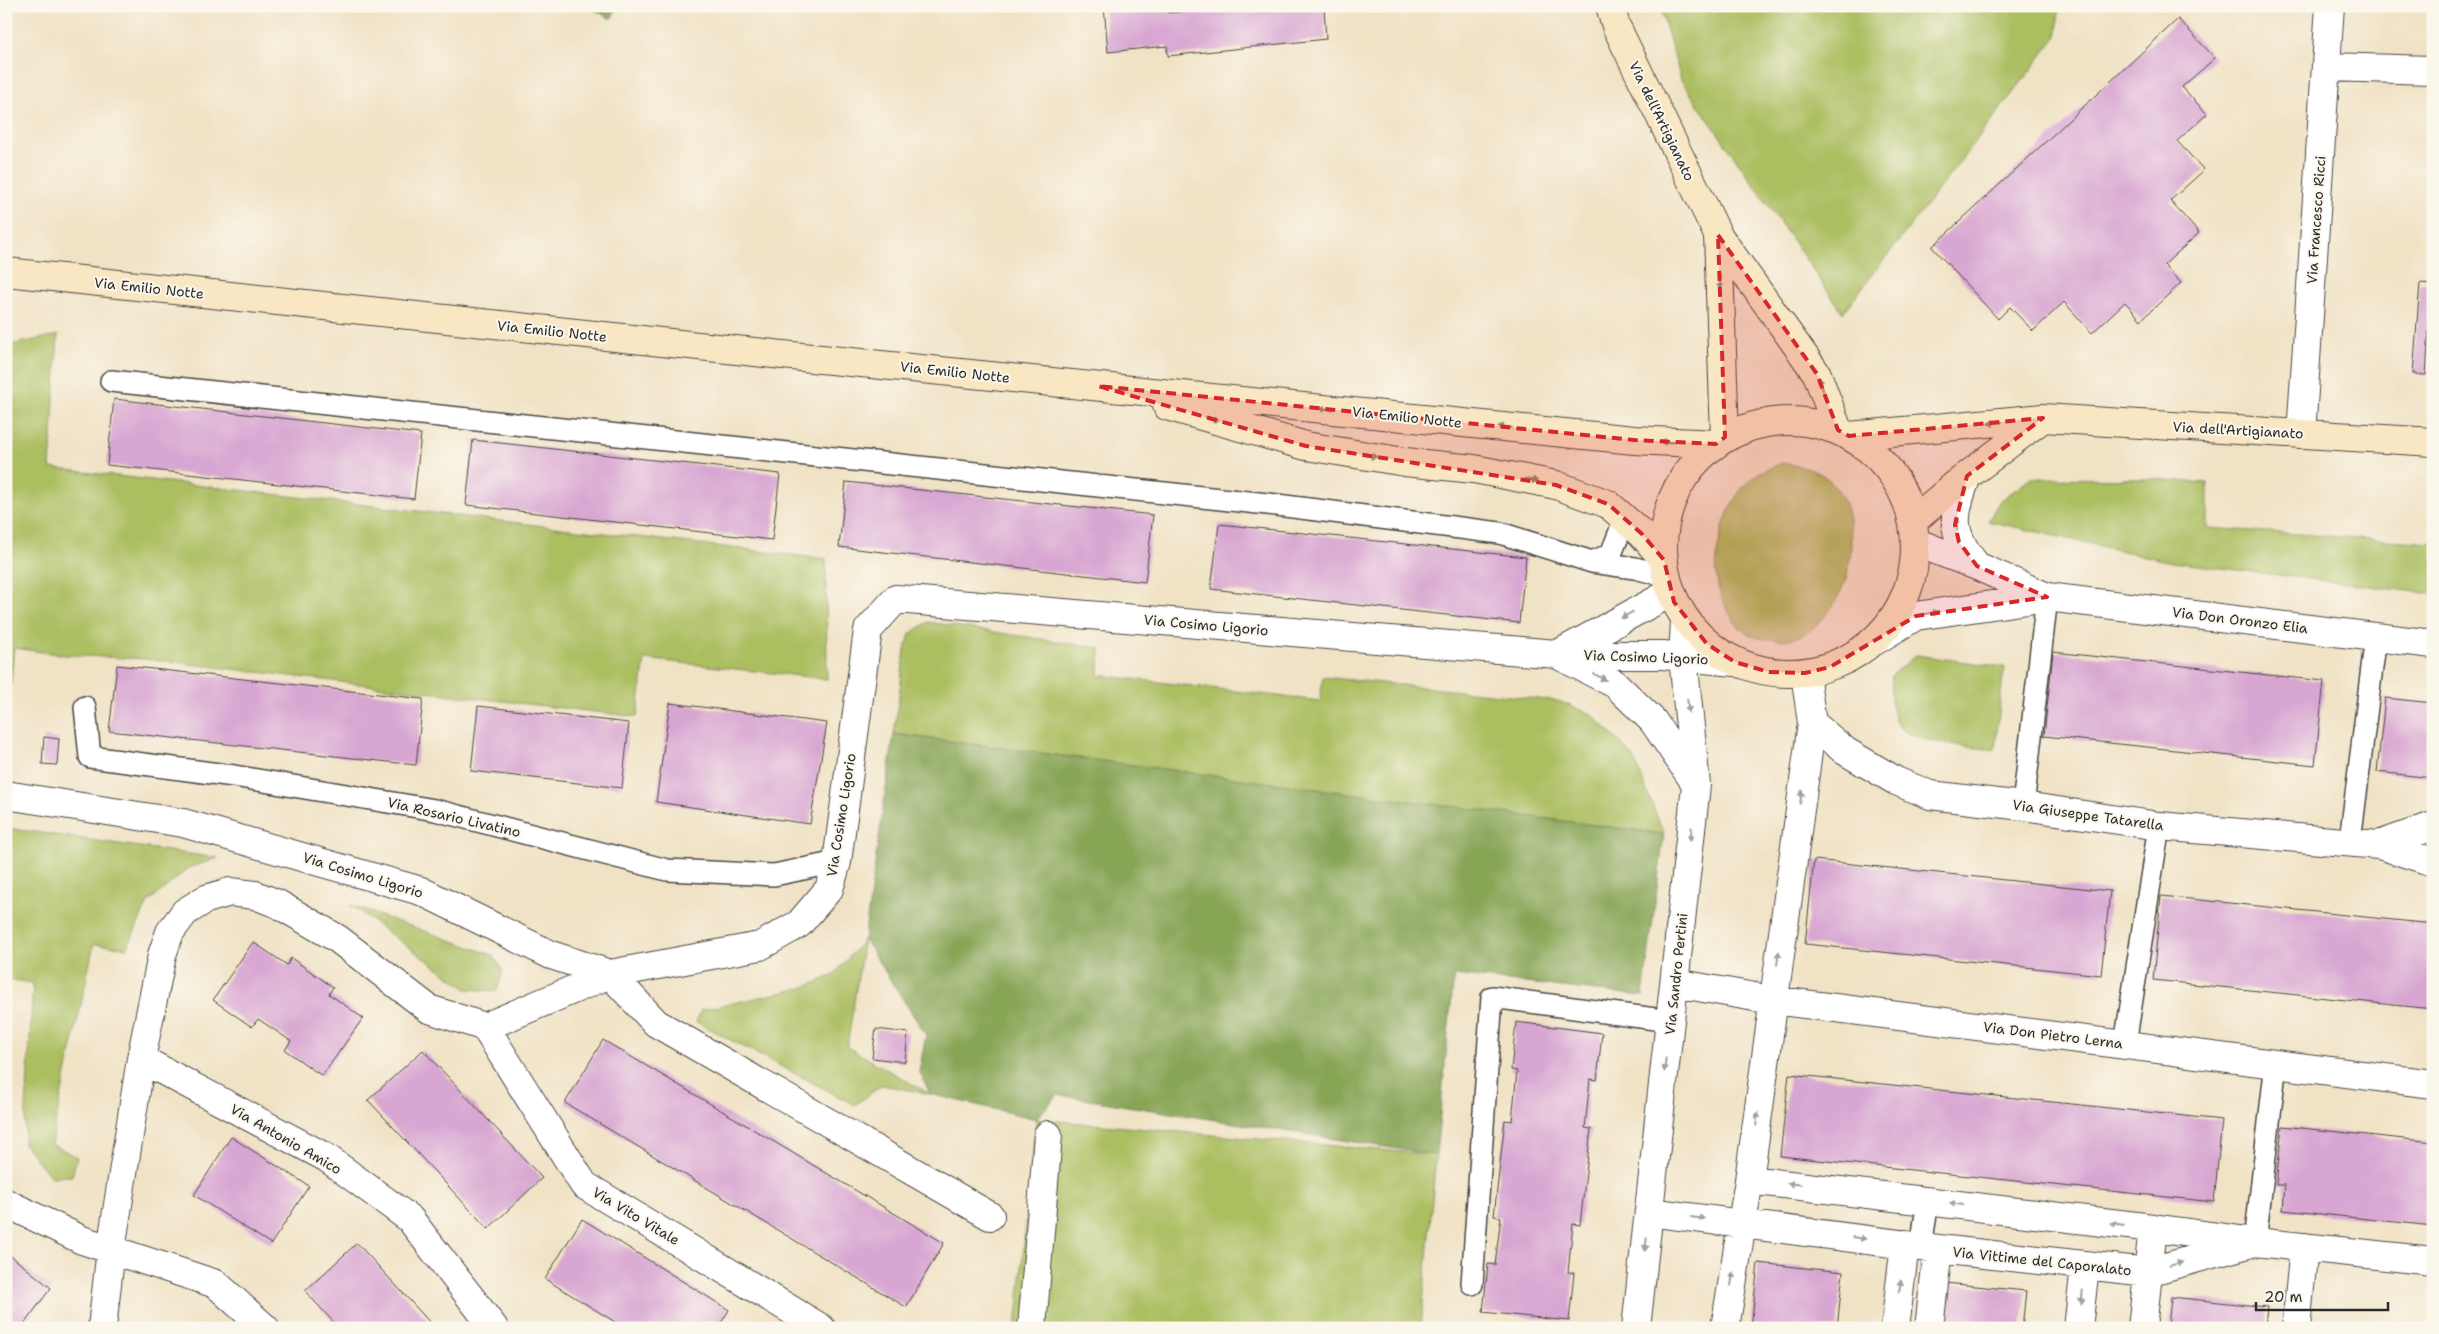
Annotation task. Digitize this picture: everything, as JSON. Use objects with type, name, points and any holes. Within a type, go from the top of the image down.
[{"type":"street","name":"Via dell'Artigianato","points":[[1610,6],[1616,26],[1718,235],[1817,374],[1843,433],[2044,418],[2433,442]]},
{"type":"street","name":"Via Francesco Ricci","points":[[2301,434],[2330,6]]},
{"type":"street","points":[[2326,66],[2433,70]]},
{"type":"street","name":"Via dell'Artigianato","points":[[1718,235],[1720,440]]},
{"type":"street","name":"Via Emilio Notte","points":[[6,272],[810,358],[1634,440],[1720,440]]},
{"type":"street","name":"Via Emilio Notte","points":[[1098,386],[1306,446],[1405,462],[1474,469],[1556,485],[1608,504],[1642,534],[1667,576]]},
{"type":"street","points":[[1914,531],[1967,476],[2044,418]]},
{"type":"street","points":[[1796,420],[1843,433],[1863,443],[1888,468],[1906,498],[1914,531],[1914,572],[1899,610],[1873,642],[1853,656],[1837,663],[1804,673],[1769,672],[1734,662],[1707,644],[1685,620],[1667,576],[1661,541],[1670,500],[1692,464],[1720,440],[1759,423],[1796,420]]},
{"type":"street","points":[[1967,476],[1961,491],[1955,525],[1959,542],[1978,566]]},
{"type":"street","name":"Via Don Oronzo Elia","points":[[1914,531],[1978,566],[2047,597]]},
{"type":"street","name":"Via Cosimo Ligorio","points":[[1557,654],[1667,576]]},
{"type":"street","name":"Via Don Oronzo Elia","points":[[1873,642],[1916,616],[2047,597],[2433,644]]},
{"type":"street","name":"Via Cosimo Ligorio","points":[[6,795],[183,822],[421,891],[551,955],[610,974],[760,946],[799,924],[829,889],[837,862],[868,630],[896,599],[1557,654],[1664,655],[1734,662]]},
{"type":"street","name":"Via Sandro Pertini","points":[[1636,1328],[1696,785],[1682,658],[1685,620]]},
{"type":"street","name":"Via Cosimo Ligorio","points":[[1557,654],[1615,684],[1653,721],[1696,785]]},
{"type":"street","points":[[1725,1328],[1748,1180],[1812,723],[1804,673]]},
{"type":"street","name":"Via Giuseppe Tatarella","points":[[1812,723],[1845,751],[1896,781],[1930,795],[2023,806],[2159,826],[2379,844],[2433,862]]},
{"type":"street","points":[[2379,844],[2433,826]]},
{"type":"street","points":[[102,1328],[111,1249],[141,1059],[162,956],[170,932],[185,912],[206,899],[230,892],[255,894],[278,904],[338,939],[429,1009],[485,1028],[610,974],[656,1023],[990,1216]]},
{"type":"street","name":"Via Don Pietro Lerna","points":[[1675,983],[1772,1000],[2433,1084]]},
{"type":"street","name":"Via Vito Vitale","points":[[485,1028],[584,1186],[821,1328]]},
{"type":"street","name":"Via Antonio Amico","points":[[141,1059],[327,1158],[410,1218],[494,1328]]},
{"type":"street","points":[[1032,1328],[1048,1135]]},
{"type":"street","points":[[1748,1180],[1928,1200],[2255,1242]]},
{"type":"street","points":[[6,1203],[82,1240],[216,1284],[265,1328]]},
{"type":"street","name":"Via Vittime del Caporalato","points":[[1650,1212],[2086,1267],[2148,1272],[2255,1242],[2433,1261]]},
{"type":"street","points":[[2142,1328],[2153,1228]]},
{"type":"street","points":[[1895,1328],[1922,1247]]},
{"type":"street","points":[[1922,1247],[1929,1328]]},
{"type":"street","points":[[2296,1328],[2304,1247]]},
{"type":"street","points":[[2078,1328],[2086,1267]]},
{"type":"lane","points":[[111,381],[1277,505],[1500,533],[1592,562],[1667,576]]},
{"type":"lane","points":[[1592,562],[1611,554],[1625,519]]},
{"type":"lane","points":[[2023,806],[2047,597]]},
{"type":"lane","points":[[2350,841],[2376,636]]},
{"type":"lane","name":"Via Rosario Livatino","points":[[85,707],[90,757],[234,776],[435,810],[667,870],[774,875],[837,862]]},
{"type":"lane","points":[[2125,1044],[2159,826]]},
{"type":"lane","points":[[1472,1284],[1492,997],[1670,1021]]},
{"type":"lane","points":[[2255,1242],[2276,1064]]},
{"type":"lane","points":[[1922,1247],[1928,1200]]},
{"type":"highlighted area","points":[[1718,235],[1817,374],[1838,430],[1849,436],[2043,418],[1967,476],[1955,525],[1959,542],[1977,566],[2047,597],[1916,616],[1830,667],[1805,673],[1769,672],[1735,662],[1707,644],[1674,602],[1664,560],[1642,534],[1608,504],[1556,485],[1306,446],[1098,386],[1634,440],[1716,444],[1725,437]]},
{"type":"green space","points":[[588,6],[618,6],[611,19]]},
{"type":"green space","points":[[1660,6],[2059,6],[2057,36],[1843,313],[1681,80]]},
{"type":"green space","points":[[58,335],[50,468],[826,559],[827,679],[645,659],[637,717],[147,659],[64,655],[14,648],[6,729],[6,346]]},
{"type":"green space","points":[[1783,463],[1817,472],[1834,485],[1841,495],[1846,508],[1850,522],[1851,538],[1845,581],[1838,598],[1831,608],[1807,633],[1790,639],[1772,640],[1755,637],[1740,628],[1723,600],[1716,573],[1719,543],[1728,513],[1735,500],[1752,478]]},
{"type":"green space","points":[[2031,478],[2153,479],[2208,483],[2208,528],[2433,543],[2433,594],[2172,562],[1988,521],[1999,502]]},
{"type":"green space","points":[[928,622],[1100,648],[1099,675],[1320,701],[1323,677],[1558,701],[1592,714],[1633,756],[1664,834],[894,734],[905,650],[910,634]]},
{"type":"green space","points":[[1916,655],[2004,667],[1995,750],[1927,740],[1914,736],[1897,724],[1892,706],[1892,675]]},
{"type":"green space","points":[[894,734],[1664,834],[1643,996],[1454,975],[1436,1155],[1058,1095],[1036,1119],[930,1094],[919,1071],[926,1035],[864,939]]},
{"type":"green space","points":[[6,828],[218,858],[189,868],[148,902],[127,948],[94,944],[51,1144],[77,1157],[72,1176],[51,1177],[24,1144],[33,983],[6,979]]},
{"type":"green space","points":[[350,905],[493,955],[503,971],[497,991],[467,989]]},
{"type":"green space","points":[[864,939],[847,1047],[930,1094],[882,1085],[855,1105],[696,1022],[701,1010],[802,988],[834,975]]},
{"type":"green space","points":[[1036,1119],[1436,1155],[1421,1328],[1016,1328]]},
{"type":"building","points":[[1104,6],[1167,6],[1168,13],[1233,7],[1234,11],[1279,6],[1324,6],[1326,39],[1168,56],[1167,46],[1108,52]]},
{"type":"building","points":[[2178,19],[2215,58],[2182,87],[2207,114],[2177,141],[2204,170],[2170,201],[2199,233],[2164,265],[2181,283],[2141,320],[2125,302],[2092,333],[2064,302],[2033,331],[2010,307],[1998,319],[1932,247]]},
{"type":"building","points":[[2420,283],[2432,284],[2426,375],[2413,374]]},
{"type":"building","points":[[114,399],[421,434],[414,499],[107,465]]},
{"type":"building","points":[[473,440],[780,474],[772,540],[466,505]]},
{"type":"building","points":[[846,482],[1153,515],[1145,582],[839,547]]},
{"type":"building","points":[[1219,524],[1526,557],[1519,623],[1211,589]]},
{"type":"building","points":[[2053,652],[2324,681],[2315,765],[2044,736]]},
{"type":"building","points":[[117,665],[423,699],[416,765],[109,731]]},
{"type":"building","points":[[2385,698],[2433,703],[2433,778],[2377,772]]},
{"type":"building","points":[[670,703],[827,723],[810,824],[656,802]]},
{"type":"building","points":[[478,706],[629,723],[622,788],[471,771]]},
{"type":"building","points":[[44,737],[59,739],[57,765],[42,764]]},
{"type":"building","points":[[1814,860],[2110,891],[2101,975],[1805,944]]},
{"type":"building","points":[[2161,896],[2433,924],[2433,1009],[2153,980]]},
{"type":"building","points":[[253,942],[287,965],[291,958],[333,987],[329,994],[363,1018],[322,1076],[285,1050],[291,1041],[258,1019],[252,1027],[213,1000]]},
{"type":"building","points":[[1516,1022],[1602,1033],[1597,1080],[1590,1079],[1585,1128],[1591,1129],[1580,1225],[1573,1224],[1568,1272],[1574,1273],[1569,1321],[1483,1312],[1488,1264],[1495,1265],[1501,1217],[1494,1216],[1505,1120],[1512,1121],[1517,1071],[1511,1070]]},
{"type":"building","points":[[876,1029],[908,1033],[905,1062],[872,1058]]},
{"type":"building","points":[[603,1040],[944,1243],[906,1307],[565,1103]]},
{"type":"building","points":[[423,1050],[542,1178],[488,1229],[368,1100]]},
{"type":"building","points":[[1789,1074],[2222,1120],[2214,1202],[1780,1156]]},
{"type":"building","points":[[2282,1126],[2433,1142],[2433,1226],[2283,1210],[2285,1185],[2276,1185]]},
{"type":"building","points":[[231,1137],[309,1186],[271,1244],[194,1195]]},
{"type":"building","points":[[582,1219],[729,1310],[718,1328],[625,1328],[545,1279]]},
{"type":"building","points":[[357,1243],[435,1328],[339,1328],[305,1291]]},
{"type":"building","points":[[6,1252],[51,1288],[21,1328],[6,1328]]},
{"type":"building","points":[[1758,1263],[1843,1272],[1837,1328],[1751,1328]]},
{"type":"building","points":[[1945,1283],[2026,1291],[2022,1328],[1940,1328]]},
{"type":"building","points":[[2171,1297],[2267,1307],[2265,1328],[2168,1328]]}]
